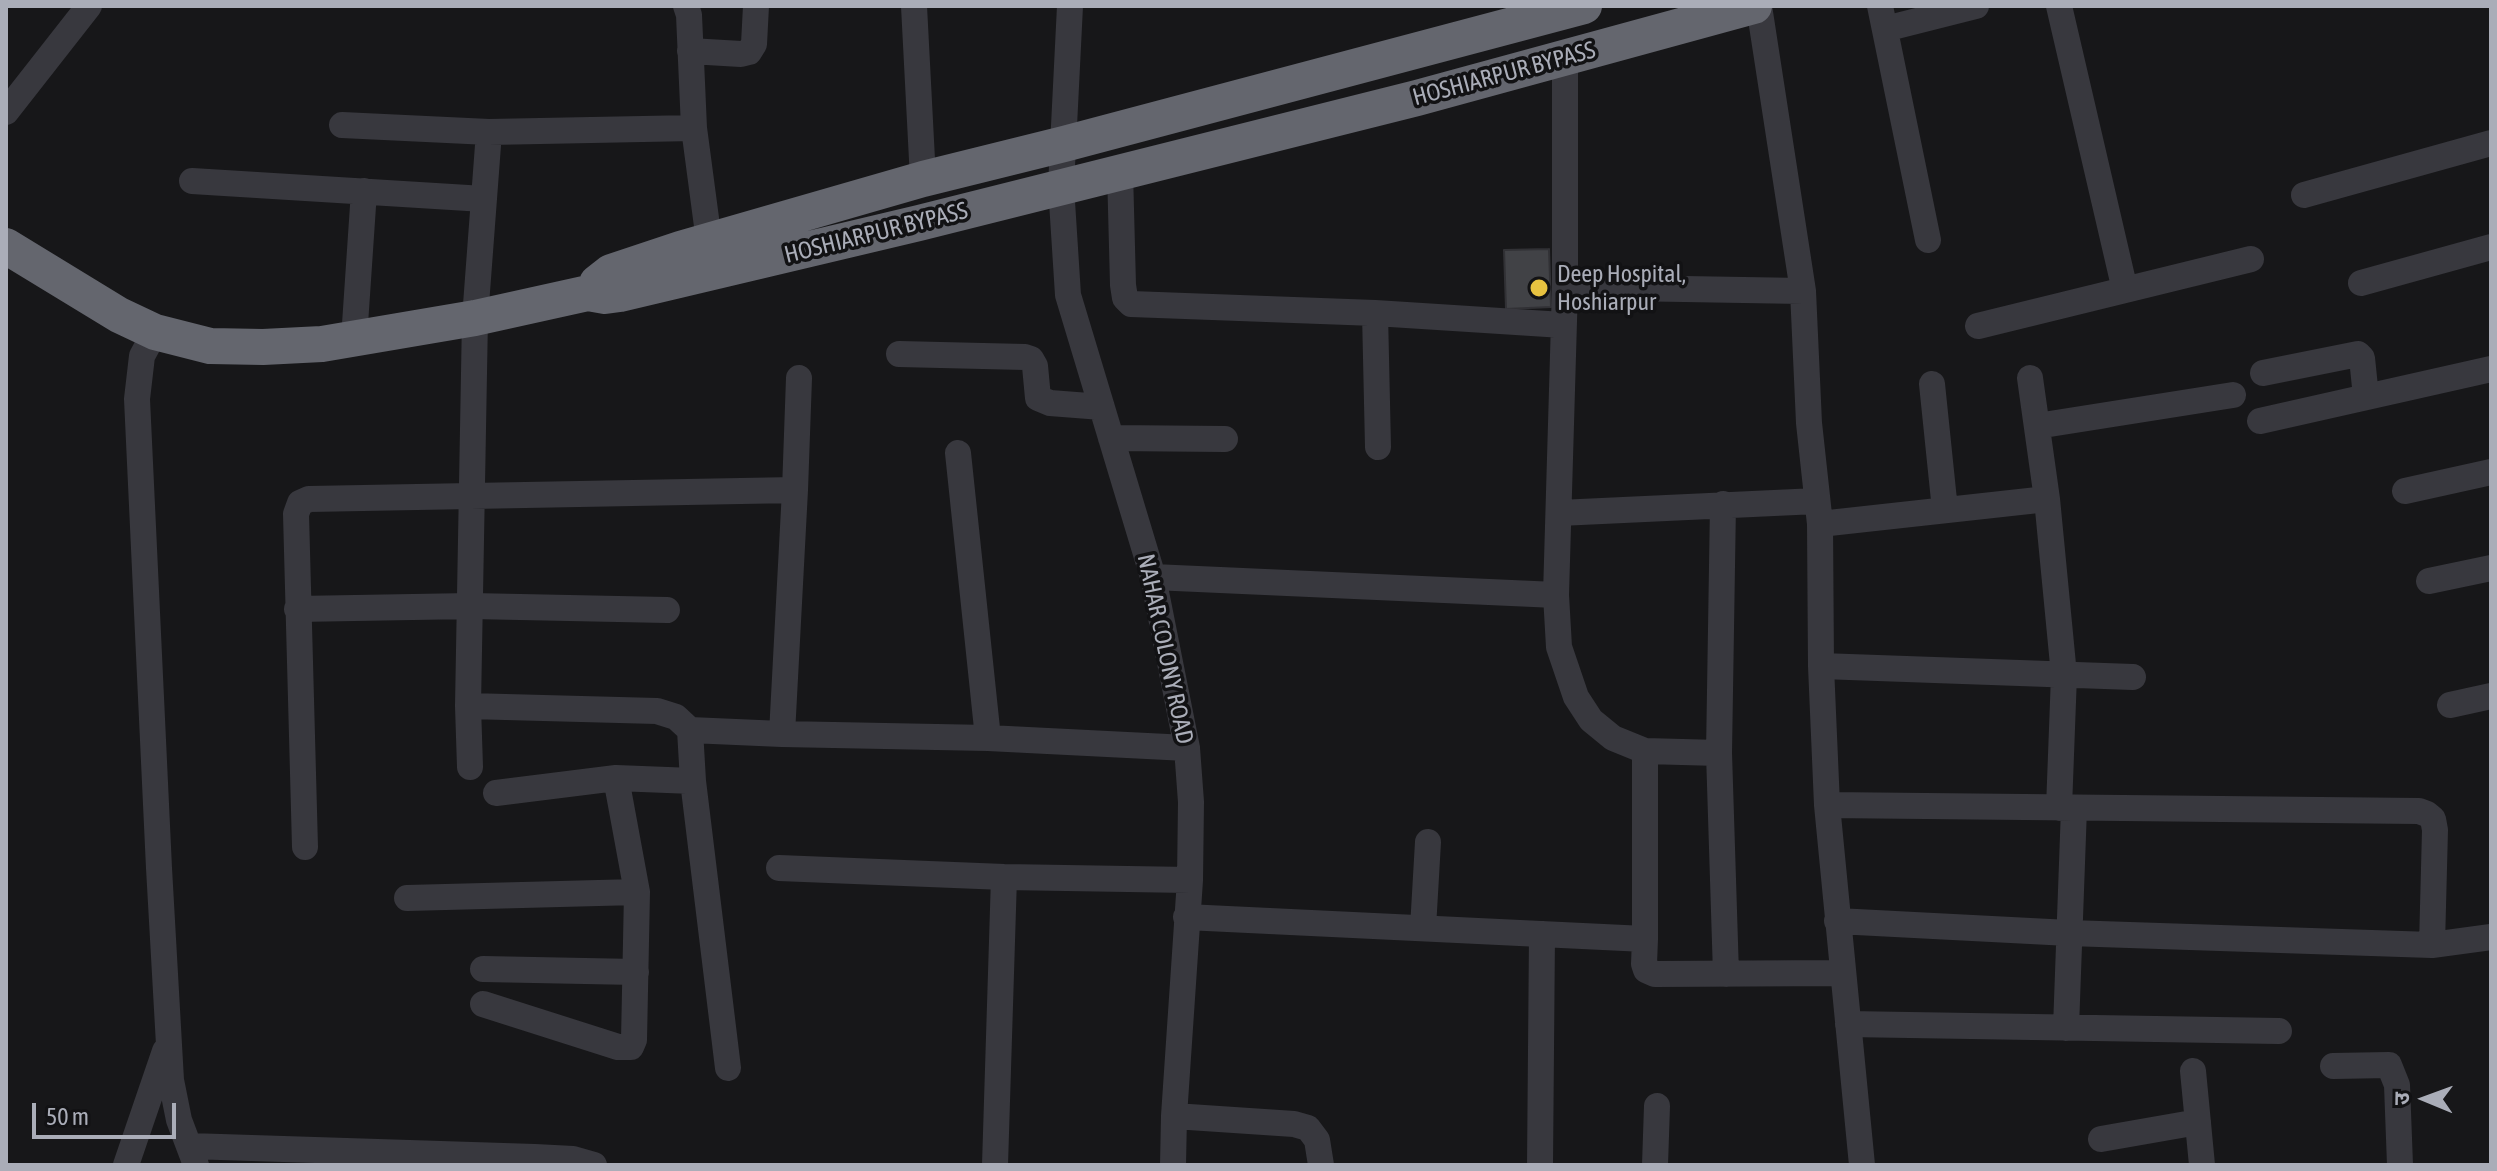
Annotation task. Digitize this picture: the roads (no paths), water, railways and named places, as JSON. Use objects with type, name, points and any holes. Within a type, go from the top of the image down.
[{"type":"highway","points":[[588,293],[611,272],[923,179],[1584,6]]},
{"type":"highway","name":"HOSHIARPUR BYPASS","points":[[6,246],[119,315],[155,332],[210,346],[322,344],[475,318],[588,293],[605,296],[620,294],[1402,102],[1756,6]]},
{"type":"street","points":[[6,112],[89,6]]},
{"type":"street","points":[[686,6],[689,15],[694,128],[709,241]]},
{"type":"street","points":[[690,51],[749,52],[754,44],[756,6]]},
{"type":"street","points":[[914,6],[923,179]]},
{"type":"street","name":"NAHAR COLONY ROAD","points":[[1070,6],[1061,186],[1068,295],[1153,577],[1187,748],[1191,802],[1190,880],[1173,1165]]},
{"type":"street","points":[[1756,6],[1803,291],[1809,423],[1818,512],[1827,805],[1862,1165]]},
{"type":"street","points":[[1928,240],[1883,17],[1976,6]]},
{"type":"street","points":[[2059,6],[2125,290]]},
{"type":"street","points":[[1565,57],[1565,287],[1556,595],[1559,647],[1576,697],[1591,720],[1613,738],[1645,751],[1719,753]]},
{"type":"street","points":[[342,125],[489,132],[694,128]]},
{"type":"street","points":[[470,767],[468,706],[475,318],[489,132]]},
{"type":"street","points":[[2304,195],[2491,143]]},
{"type":"street","points":[[1120,171],[1123,285],[1125,298],[1131,304],[1375,313],[1563,325]]},
{"type":"street","points":[[192,181],[484,199]]},
{"type":"street","points":[[354,339],[364,191]]},
{"type":"street","points":[[2361,283],[2491,247]]},
{"type":"street","points":[[1978,326],[2251,259]]},
{"type":"street","points":[[1565,287],[1803,291]]},
{"type":"street","points":[[1375,313],[1378,447]]},
{"type":"street","points":[[155,332],[142,356],[137,399],[168,1044],[179,1120],[192,1156],[535,1157],[573,1159],[594,1165]]},
{"type":"street","points":[[899,354],[1025,357],[1031,359],[1035,366],[1038,398],[1050,403],[1102,407]]},
{"type":"street","points":[[2263,373],[2358,354],[2362,358],[2366,397]]},
{"type":"street","points":[[2260,421],[2491,369]]},
{"type":"street","points":[[782,734],[799,378]]},
{"type":"street","points":[[2030,378],[2047,499],[2064,675],[2069,933],[2066,1028]]},
{"type":"street","points":[[1932,384],[1945,510]]},
{"type":"street","points":[[2037,426],[2233,395]]},
{"type":"street","points":[[1111,438],[1225,439]]},
{"type":"street","points":[[958,453],[988,738]]},
{"type":"street","points":[[2405,491],[2491,472]]},
{"type":"street","points":[[305,847],[297,609],[296,514],[300,503],[309,499],[795,490]]},
{"type":"street","points":[[1559,513],[1723,504],[1818,512],[1945,510],[2047,499]]},
{"type":"street","points":[[1723,504],[1719,753],[1726,974]]},
{"type":"street","points":[[2429,581],[2491,568]]},
{"type":"street","points":[[1153,577],[1556,595]]},
{"type":"street","points":[[297,609],[471,606],[667,610]]},
{"type":"street","points":[[1821,666],[2133,677]]},
{"type":"street","points":[[2450,705],[2491,696]]},
{"type":"street","points":[[468,706],[657,711],[676,717],[690,730],[988,738],[1187,748]]},
{"type":"street","points":[[690,730],[693,781],[728,1068]]},
{"type":"street","points":[[1645,751],[1644,964],[1650,974],[1842,973]]},
{"type":"street","points":[[496,793],[616,778],[693,781]]},
{"type":"street","points":[[483,1004],[618,1047],[631,1047],[637,892],[616,778]]},
{"type":"street","points":[[1827,805],[2419,811],[2433,819],[2435,830],[2432,945]]},
{"type":"street","points":[[1423,928],[1428,842]]},
{"type":"street","points":[[779,868],[1004,877],[1190,880]]},
{"type":"street","points":[[995,1165],[1004,877]]},
{"type":"street","points":[[407,898],[637,892]]},
{"type":"street","points":[[1186,917],[1645,939]]},
{"type":"street","points":[[1837,921],[2069,933],[2432,945],[2490,944]]},
{"type":"street","points":[[1540,1165],[1542,934]]},
{"type":"street","points":[[483,969],[636,972]]},
{"type":"street","points":[[1848,1024],[2279,1031]]},
{"type":"street","points":[[126,1165],[168,1044]]},
{"type":"street","points":[[2333,1066],[2389,1065],[2397,1085],[2400,1165]]},
{"type":"street","points":[[2193,1071],[2202,1165]]},
{"type":"street","points":[[1655,1165],[1657,1106]]},
{"type":"street","points":[[1174,1116],[1294,1124],[1308,1128],[1317,1140],[1321,1165]]},
{"type":"street","points":[[2101,1139],[2198,1122]]},
{"type":"place","name":"Deep Hospital, Hoshiarpur","points":[[1539,288]]}]
